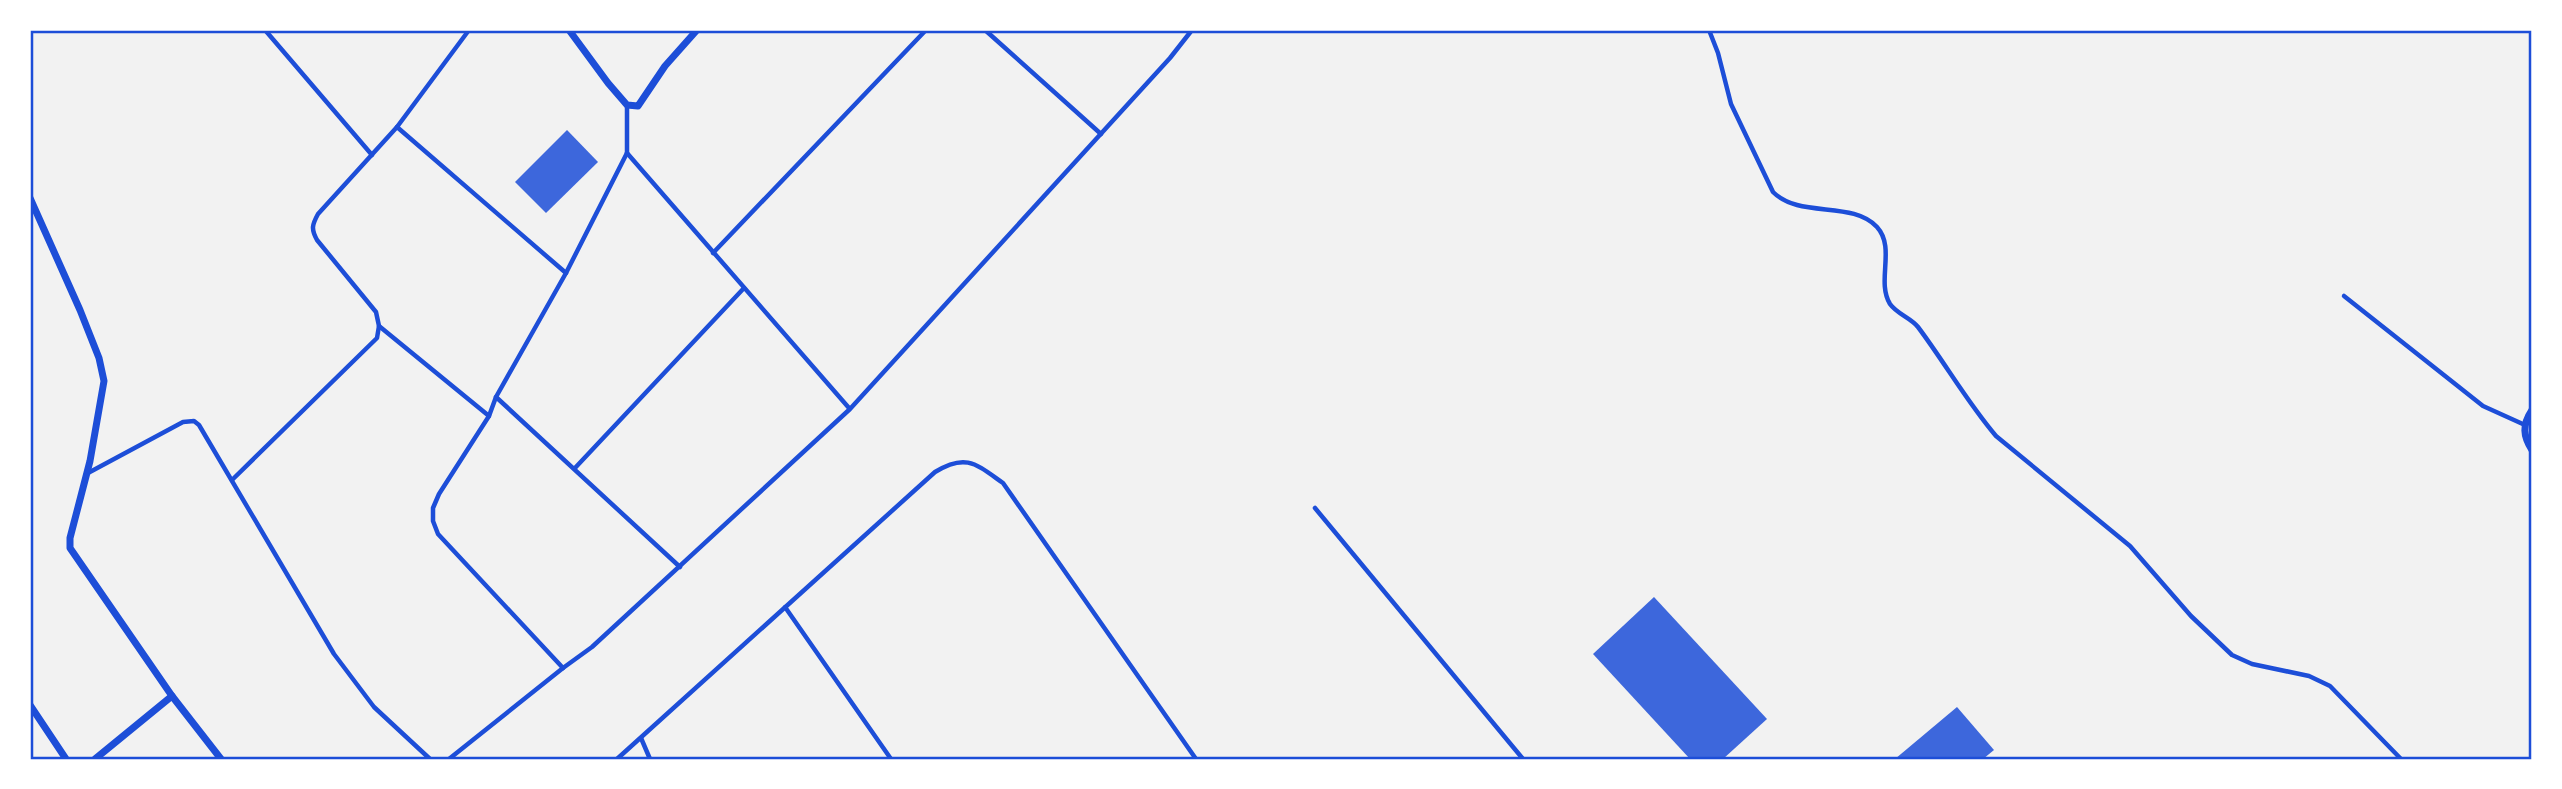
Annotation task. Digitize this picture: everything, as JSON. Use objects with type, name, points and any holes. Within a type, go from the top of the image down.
[{"type":"street","points":[[569,30],[627,105],[638,106],[665,66],[697,30]]},
{"type":"street","points":[[30,198],[80,310],[99,358],[104,381],[70,548],[172,696],[221,759]]},
{"type":"street","points":[[2532,410],[2525,425],[2525,439],[2532,450]]},
{"type":"street","points":[[95,759],[172,696]]},
{"type":"street","points":[[30,705],[66,759]]},
{"type":"lane","points":[[265,30],[372,155]]},
{"type":"lane","points":[[232,480],[377,338],[379,326],[376,312],[317,240],[312,231],[313,224],[318,214],[397,127],[469,30]]},
{"type":"lane","points":[[713,253],[926,30]]},
{"type":"lane","points":[[985,30],[1101,134]]},
{"type":"lane","points":[[449,759],[592,648],[850,409],[1170,58],[1192,30]]},
{"type":"lane","points":[[1709,30],[1731,104],[1773,192],[1781,200],[1793,205],[1861,216],[1877,227],[1883,236],[1885,293],[1891,305],[1915,323],[1996,436],[2130,545],[2191,616],[2232,655],[2244,662],[2309,676],[2330,686],[2401,759]]},
{"type":"lane","points":[[563,668],[438,534],[433,521],[433,508],[439,494],[489,416],[496,397],[566,273],[627,153],[627,105]]},
{"type":"lane","points":[[397,127],[566,273]]},
{"type":"lane","points":[[627,153],[850,409]]},
{"type":"lane","points":[[575,468],[744,288]]},
{"type":"lane","points":[[2344,296],[2483,407],[2525,425]]},
{"type":"lane","points":[[379,326],[489,416]]},
{"type":"lane","points":[[496,397],[680,567]]},
{"type":"lane","points":[[87,473],[188,420],[194,421],[204,430],[341,665],[374,707],[430,759]]},
{"type":"lane","points":[[617,759],[935,472],[951,462],[968,462],[1003,483],[1196,759]]},
{"type":"lane","points":[[1315,508],[1523,759]]},
{"type":"lane","points":[[785,607],[891,759]]},
{"type":"lane","points":[[641,738],[650,759]]},
{"type":"building","points":[[567,130],[598,162],[546,213],[515,182]]},
{"type":"building","points":[[1654,597],[1767,719],[1723,759],[1690,759],[1593,654]]},
{"type":"building","points":[[1957,707],[1994,750],[1983,759],[1895,759]]}]
